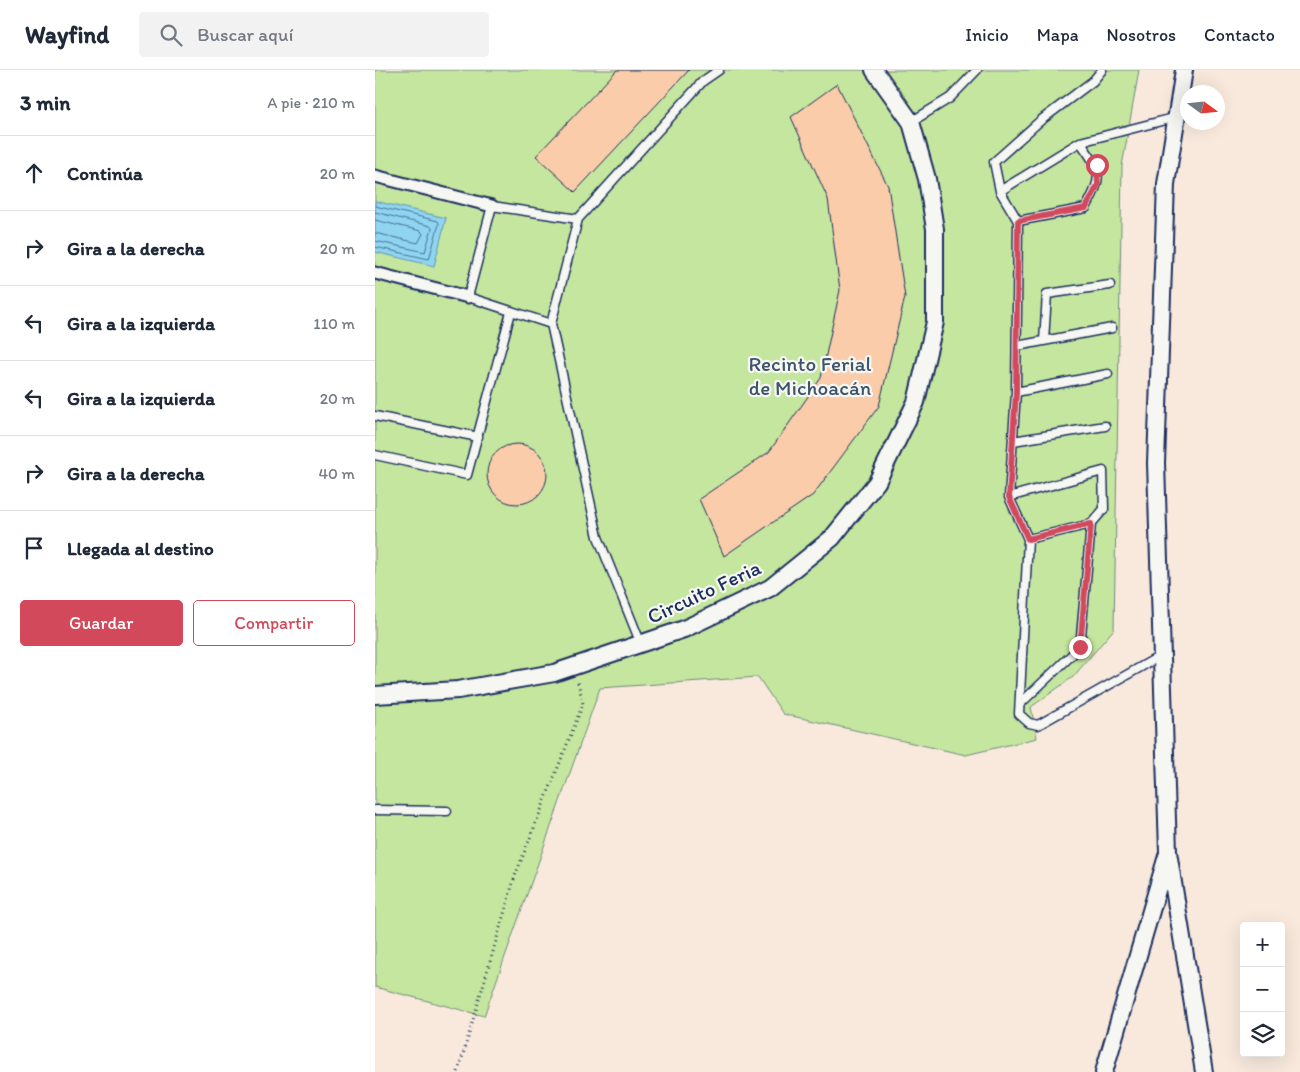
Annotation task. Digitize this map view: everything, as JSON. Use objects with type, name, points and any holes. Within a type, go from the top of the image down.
[{"type":"street","name":"Circuito Feria","points":[[375,695],[458,690],[554,673],[684,629],[770,588],[832,538],[877,482],[916,402],[935,322],[935,229],[927,179],[911,122],[874,70]]},
{"type":"street","points":[[1184,70],[1166,184],[1156,463],[1168,852],[1204,1072]]},
{"type":"street","points":[[375,176],[492,206]]},
{"type":"street","points":[[375,273],[468,297]]},
{"type":"street","points":[[1104,1072],[1168,852]]},
{"type":"lane","points":[[641,644],[598,536],[551,324],[578,219],[703,81],[719,70]]},
{"type":"lane","points":[[911,122],[950,98],[977,70]]},
{"type":"lane","points":[[1102,70],[1093,81],[1039,121],[994,162],[1000,191],[1018,221],[1016,392],[1009,497],[1028,539],[1019,714],[1029,723],[1038,725],[1162,655]]},
{"type":"lane","points":[[1000,191],[1080,142],[1177,117]]},
{"type":"lane","points":[[1018,221],[1086,208],[1098,185],[1097,165],[1080,142]]},
{"type":"lane","points":[[551,324],[468,297],[492,206],[578,219]]},
{"type":"lane","points":[[1044,341],[1047,294],[1110,284]]},
{"type":"lane","points":[[375,455],[467,475],[511,312]]},
{"type":"lane","points":[[1017,346],[1112,328]]},
{"type":"lane","points":[[1016,392],[1108,374]]},
{"type":"lane","points":[[375,416],[477,437]]},
{"type":"lane","points":[[1013,442],[1105,426]]},
{"type":"lane","points":[[1009,497],[1103,471],[1104,509],[1091,524],[1028,539]]},
{"type":"lane","points":[[1020,704],[1080,647],[1091,524]]},
{"type":"lane","points":[[375,810],[447,811]]},
{"type":"path","points":[[458,1072],[515,876],[583,704],[574,666]]},
{"type":"green space","name":"Recinto Ferial de Michoacán","points":[[375,70],[1139,70],[1122,166],[1114,629],[1073,677],[1031,707],[1037,738],[966,755],[783,714],[758,677],[600,688],[484,1016],[375,987]]},
{"type":"water","points":[[375,201],[446,218],[434,266],[375,252]]},
{"type":"building","points":[[617,70],[689,70],[575,192],[536,156]]},
{"type":"building","points":[[837,84],[888,186],[905,297],[879,406],[813,495],[724,556],[699,499],[769,452],[821,378],[840,290],[828,199],[791,117]]},
{"type":"building","points":[[517,444],[534,449],[542,457],[547,474],[542,491],[534,499],[517,504],[500,499],[492,491],[487,474],[492,457],[500,449]]},
{"type":"route","points":[[1080,647],[1091,524],[1028,539],[1009,497],[1016,392],[1018,221],[1086,208],[1098,185],[1097,165]]}]
